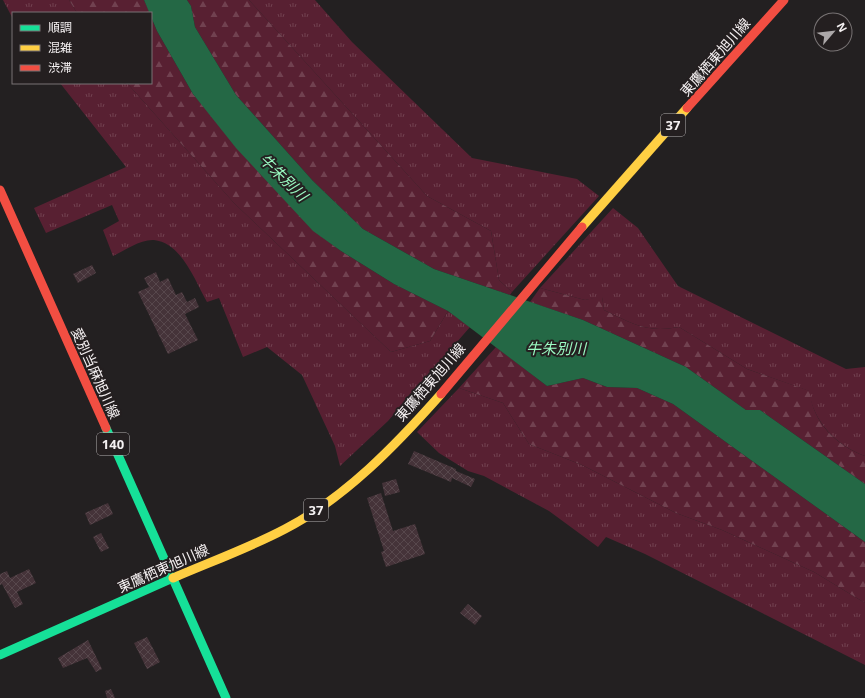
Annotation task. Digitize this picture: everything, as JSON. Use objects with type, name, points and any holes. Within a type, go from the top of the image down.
[{"type":"main road","name":"東鷹栖東旭川線","points":[[0,655],[285,529],[318,509],[343,490],[388,450],[433,402],[563,250],[784,0]]},
{"type":"main road","name":"東鷹栖東旭川線","points":[[562,236],[760,12]]},
{"type":"main road","name":"愛別当麻旭川線","points":[[0,190],[226,698]]},
{"type":"green space","points":[[3,0],[69,0],[76,12],[12,12],[12,17]]},
{"type":"green space","points":[[69,0],[144,0],[150,12],[76,12]]},
{"type":"green space","points":[[187,0],[249,0],[427,196],[491,231],[499,280],[512,292],[510,295],[434,269],[363,229],[313,181],[236,95],[195,27],[191,6]]},
{"type":"green space","points":[[249,0],[315,0],[352,42],[472,158],[577,179],[599,196],[512,292],[499,280],[491,231],[427,196]]},
{"type":"green space","points":[[152,19],[157,31],[193,94],[313,230],[341,251],[394,284],[448,311],[430,341],[391,352],[234,203],[128,84],[152,84]]},
{"type":"green space","points":[[61,84],[128,84],[234,203],[391,352],[430,341],[448,311],[470,327],[388,421],[340,466],[335,446],[302,375],[267,347],[243,357],[219,298],[207,302],[186,264],[180,255],[172,248],[164,243],[149,240],[133,245],[113,256],[103,230],[119,221],[112,205],[46,233],[34,208],[126,167]]},
{"type":"green space","points":[[613,208],[638,228],[678,286],[846,369],[865,367],[865,456],[845,446],[821,423],[811,402],[809,391],[747,369],[679,327],[667,329],[648,328],[623,319],[604,310],[602,297],[585,300],[540,288]]},
{"type":"green space","points":[[540,288],[585,300],[602,296],[604,310],[623,319],[648,328],[667,329],[679,327],[747,369],[810,391],[812,402],[821,423],[845,446],[865,456],[865,484],[760,410],[746,410],[686,367],[583,320],[530,302]]},
{"type":"green space","points":[[496,347],[547,386],[583,378],[607,387],[637,388],[673,404],[865,542],[865,603],[814,572],[722,530],[676,513],[582,465],[529,444],[503,403],[459,388]]},
{"type":"green space","points":[[459,388],[503,403],[529,444],[582,465],[676,513],[722,530],[814,572],[865,603],[865,665],[645,554],[606,537],[598,547],[549,511],[484,476],[468,471],[439,453],[417,432]]},
{"type":"water","name":"牛朱別川","points":[[144,0],[187,0],[191,6],[195,27],[236,95],[313,181],[363,229],[434,269],[583,320],[686,367],[746,410],[760,410],[865,484],[865,542],[673,404],[637,388],[607,387],[583,378],[547,386],[448,311],[394,284],[341,251],[313,231],[236,148],[193,94],[157,31],[152,19],[152,12],[149,12]]},
{"type":"building","points":[[92,265],[96,273],[78,283],[73,274]]},
{"type":"building","points":[[156,272],[160,282],[168,278],[176,295],[182,292],[187,302],[195,298],[199,307],[185,314],[198,340],[168,354],[138,292],[149,287],[144,278]]},
{"type":"building","points":[[414,451],[475,479],[471,487],[452,478],[451,482],[408,464]]},
{"type":"building","points":[[396,479],[400,492],[385,496],[382,483]]},
{"type":"building","points":[[381,493],[393,531],[415,524],[425,554],[386,567],[381,552],[384,551],[367,498]]},
{"type":"building","points":[[108,503],[113,514],[90,525],[85,513]]},
{"type":"building","points":[[101,533],[109,548],[101,552],[93,537]]},
{"type":"building","points":[[29,569],[36,583],[17,592],[23,604],[15,608],[2,584],[0,585],[0,574],[7,571],[10,578]]},
{"type":"building","points":[[468,604],[482,616],[475,625],[460,613]]},
{"type":"building","points":[[147,637],[160,662],[147,669],[134,643]]},
{"type":"building","points":[[88,640],[102,669],[96,672],[87,658],[63,668],[58,658]]},
{"type":"building","points":[[111,689],[115,698],[107,698],[105,691]]},
{"type":"traffic: fast","points":[[106,428],[226,698]]},
{"type":"traffic: fast","points":[[0,655],[173,578]]},
{"type":"traffic: slow","points":[[582,227],[687,108]]},
{"type":"traffic: slow","points":[[173,578],[271,536],[307,516],[328,502],[349,486],[388,451],[441,394]]},
{"type":"traffic: jam","points":[[687,108],[784,0]]},
{"type":"traffic: jam","points":[[0,190],[106,428]]},
{"type":"traffic: jam","points":[[441,394],[582,227]]}]
